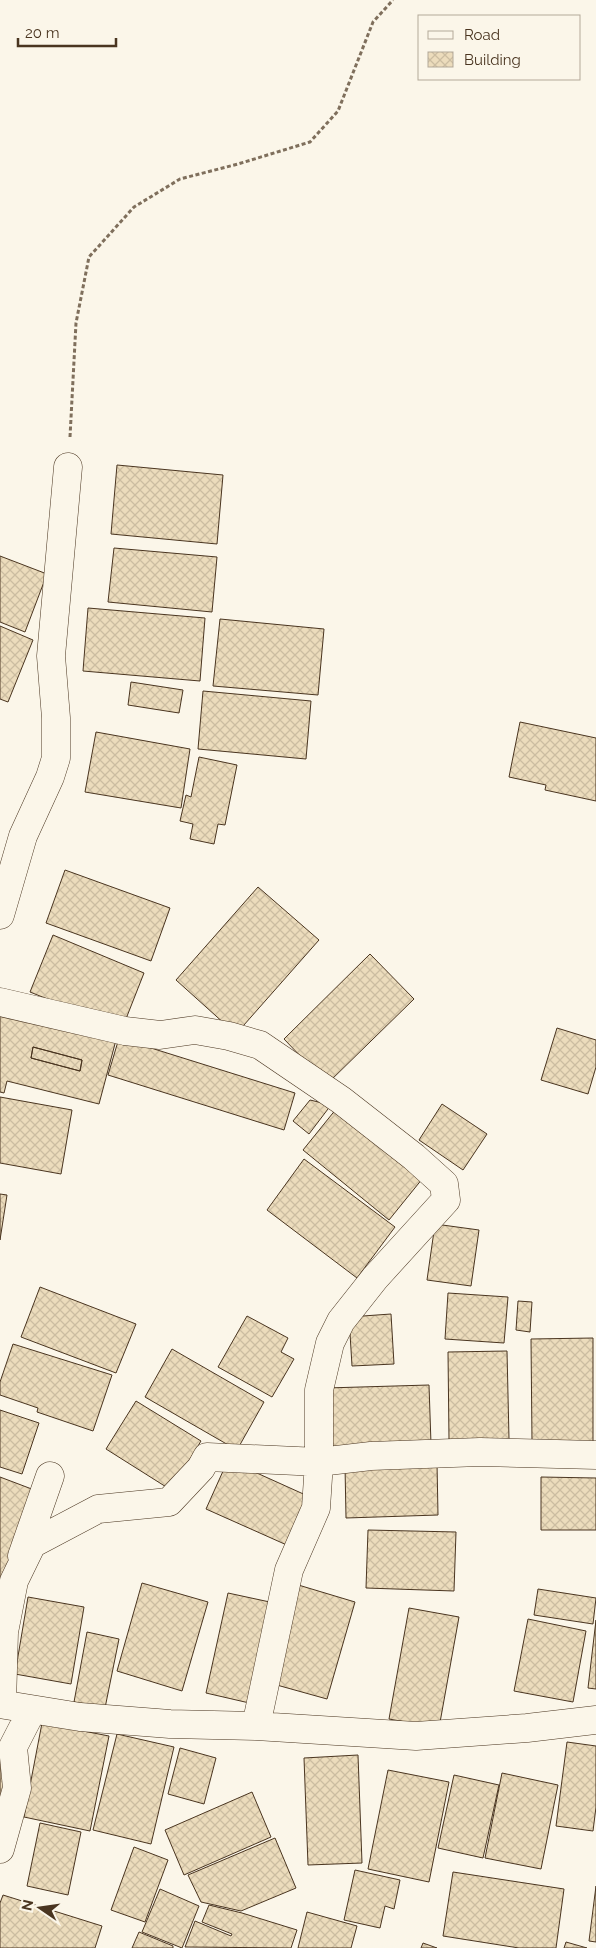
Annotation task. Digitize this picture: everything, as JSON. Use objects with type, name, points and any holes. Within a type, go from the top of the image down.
[{"type":"street","points":[[0,915],[23,836],[54,768],[56,758],[56,718],[51,656],[68,467]]},
{"type":"street","points":[[0,1002],[125,1031],[160,1035],[195,1030],[229,1036],[260,1045],[341,1100],[414,1157],[444,1184],[446,1200],[375,1278],[341,1321],[330,1343],[319,1390],[320,1462],[316,1508],[289,1570],[256,1726]]},
{"type":"street","points":[[14,1581],[32,1544],[98,1509],[169,1502],[201,1468],[207,1457],[320,1462],[371,1456],[480,1452],[596,1455]]},
{"type":"street","points":[[50,1476],[14,1581],[4,1632],[1,1704],[80,1717],[416,1736],[527,1728],[596,1720]]},
{"type":"street","points":[[0,1849],[17,1788],[13,1747],[32,1710]]},
{"type":"path","points":[[68,467],[76,323],[89,257],[134,207],[180,179],[310,142],[338,111],[373,22],[393,0]]},
{"type":"building","points":[[117,465],[223,475],[217,544],[111,534]]},
{"type":"building","points":[[114,548],[217,557],[212,612],[108,602]]},
{"type":"building","points":[[0,556],[47,574],[25,632],[0,622]]},
{"type":"building","points":[[88,608],[205,618],[200,681],[83,671]]},
{"type":"building","points":[[220,619],[324,629],[318,695],[213,686]]},
{"type":"building","points":[[0,626],[33,640],[8,702],[0,699]]},
{"type":"building","points":[[131,682],[183,690],[179,713],[128,705]]},
{"type":"building","points":[[203,691],[311,701],[306,759],[198,749]]},
{"type":"building","points":[[520,722],[596,738],[596,801],[545,790],[546,785],[509,777]]},
{"type":"building","points":[[96,732],[190,749],[181,808],[85,792]]},
{"type":"building","points":[[199,757],[237,765],[225,825],[218,824],[214,844],[190,839],[193,824],[180,821],[186,795],[191,797]]},
{"type":"building","points":[[65,870],[170,908],[151,961],[46,923]]},
{"type":"building","points":[[258,887],[319,940],[236,1034],[176,980]]},
{"type":"building","points":[[53,935],[144,973],[122,1029],[30,992]]},
{"type":"building","points":[[370,954],[414,999],[327,1084],[284,1039]]},
{"type":"building","points":[[0,1010],[116,1040],[99,1104],[7,1081],[4,1093],[0,1092]],"holes":[[[33,1047],[82,1060],[80,1071],[31,1058]]]},
{"type":"building","points":[[557,1028],[596,1040],[596,1067],[588,1094],[541,1080]]},
{"type":"building","points":[[119,1038],[295,1093],[284,1130],[108,1075]]},
{"type":"building","points":[[33,1047],[82,1060],[80,1071],[31,1058]]},
{"type":"building","points":[[0,1097],[72,1110],[61,1174],[0,1163]]},
{"type":"building","points":[[310,1100],[331,1105],[309,1134],[293,1121]]},
{"type":"building","points":[[341,1103],[427,1173],[389,1220],[303,1150]]},
{"type":"building","points":[[442,1104],[487,1134],[463,1170],[419,1140]]},
{"type":"building","points":[[304,1159],[395,1227],[357,1278],[267,1210]]},
{"type":"building","points":[[0,1194],[7,1195],[0,1240]]},
{"type":"building","points":[[435,1224],[479,1230],[471,1286],[427,1280]]},
{"type":"building","points":[[40,1287],[136,1324],[116,1373],[21,1337]]},
{"type":"building","points":[[448,1293],[508,1297],[504,1343],[445,1339]]},
{"type":"building","points":[[518,1301],[532,1302],[530,1332],[516,1330]]},
{"type":"building","points":[[391,1314],[394,1364],[352,1366],[349,1317]]},
{"type":"building","points":[[247,1316],[288,1338],[281,1352],[294,1359],[272,1397],[218,1367]]},
{"type":"building","points":[[593,1338],[593,1442],[532,1443],[531,1339]]},
{"type":"building","points":[[13,1344],[112,1375],[93,1431],[37,1412],[38,1408],[0,1395],[0,1382]]},
{"type":"building","points":[[172,1349],[264,1402],[237,1450],[145,1397]]},
{"type":"building","points":[[507,1351],[509,1439],[449,1440],[448,1352]]},
{"type":"building","points":[[429,1385],[431,1444],[328,1447],[326,1388]]},
{"type":"building","points":[[136,1401],[201,1441],[171,1490],[106,1449]]},
{"type":"building","points":[[0,1410],[39,1423],[22,1474],[0,1467]]},
{"type":"building","points":[[228,1460],[310,1497],[289,1546],[206,1509]]},
{"type":"building","points":[[437,1463],[438,1515],[346,1518],[345,1466]]},
{"type":"building","points":[[0,1477],[37,1491],[0,1583]]},
{"type":"building","points":[[541,1477],[596,1478],[596,1530],[541,1530]]},
{"type":"building","points":[[368,1530],[456,1532],[454,1591],[366,1588]]},
{"type":"building","points":[[142,1583],[208,1602],[182,1691],[117,1671]]},
{"type":"building","points":[[295,1584],[355,1602],[327,1699],[266,1682]]},
{"type":"building","points":[[538,1589],[596,1598],[593,1624],[534,1615]]},
{"type":"building","points":[[228,1593],[279,1604],[258,1705],[206,1693]]},
{"type":"building","points":[[28,1597],[84,1607],[71,1684],[15,1674]]},
{"type":"building","points":[[409,1608],[459,1617],[439,1728],[389,1719]]},
{"type":"building","points":[[528,1619],[586,1631],[573,1702],[514,1691]]},
{"type":"building","points":[[596,1620],[596,1689],[588,1688]]},
{"type":"building","points":[[87,1632],[119,1639],[105,1708],[74,1702]]},
{"type":"building","points":[[42,1723],[109,1736],[90,1831],[24,1817]]},
{"type":"building","points":[[117,1734],[174,1747],[151,1844],[93,1830]]},
{"type":"building","points":[[567,1742],[596,1746],[596,1807],[593,1831],[556,1826]]},
{"type":"building","points":[[180,1748],[216,1758],[204,1804],[168,1794]]},
{"type":"building","points":[[358,1755],[362,1863],[308,1865],[304,1758]]},
{"type":"building","points":[[0,1764],[10,1767],[0,1804]]},
{"type":"building","points":[[388,1770],[449,1782],[429,1882],[368,1869]]},
{"type":"building","points":[[502,1773],[558,1785],[541,1869],[485,1858]]},
{"type":"building","points":[[454,1775],[499,1785],[483,1858],[438,1848]]},
{"type":"building","points":[[252,1792],[271,1837],[184,1875],[165,1830]]},
{"type":"building","points":[[40,1823],[81,1832],[68,1895],[27,1886]]},
{"type":"building","points":[[275,1838],[296,1888],[241,1911],[201,1902],[188,1875]]},
{"type":"building","points":[[134,1847],[168,1860],[145,1922],[111,1910]]},
{"type":"building","points":[[355,1870],[400,1880],[394,1909],[385,1906],[380,1928],[344,1920]]},
{"type":"building","points":[[453,1872],[564,1889],[556,1948],[519,1948],[443,1936]]},
{"type":"building","points":[[596,1886],[596,1942],[589,1941]]},
{"type":"building","points":[[160,1889],[199,1906],[182,1948],[142,1932]]},
{"type":"building","points":[[3,1895],[102,1926],[95,1948],[0,1948],[0,1903]]},
{"type":"building","points":[[209,1905],[297,1930],[291,1948],[185,1947],[195,1921],[231,1936],[232,1934],[202,1922]]},
{"type":"building","points":[[307,1912],[357,1926],[351,1948],[298,1948]]},
{"type":"building","points":[[139,1932],[173,1946],[173,1948],[132,1948]]},
{"type":"building","points":[[566,1942],[587,1948],[564,1948]]},
{"type":"building","points":[[423,1943],[437,1948],[421,1948]]}]
